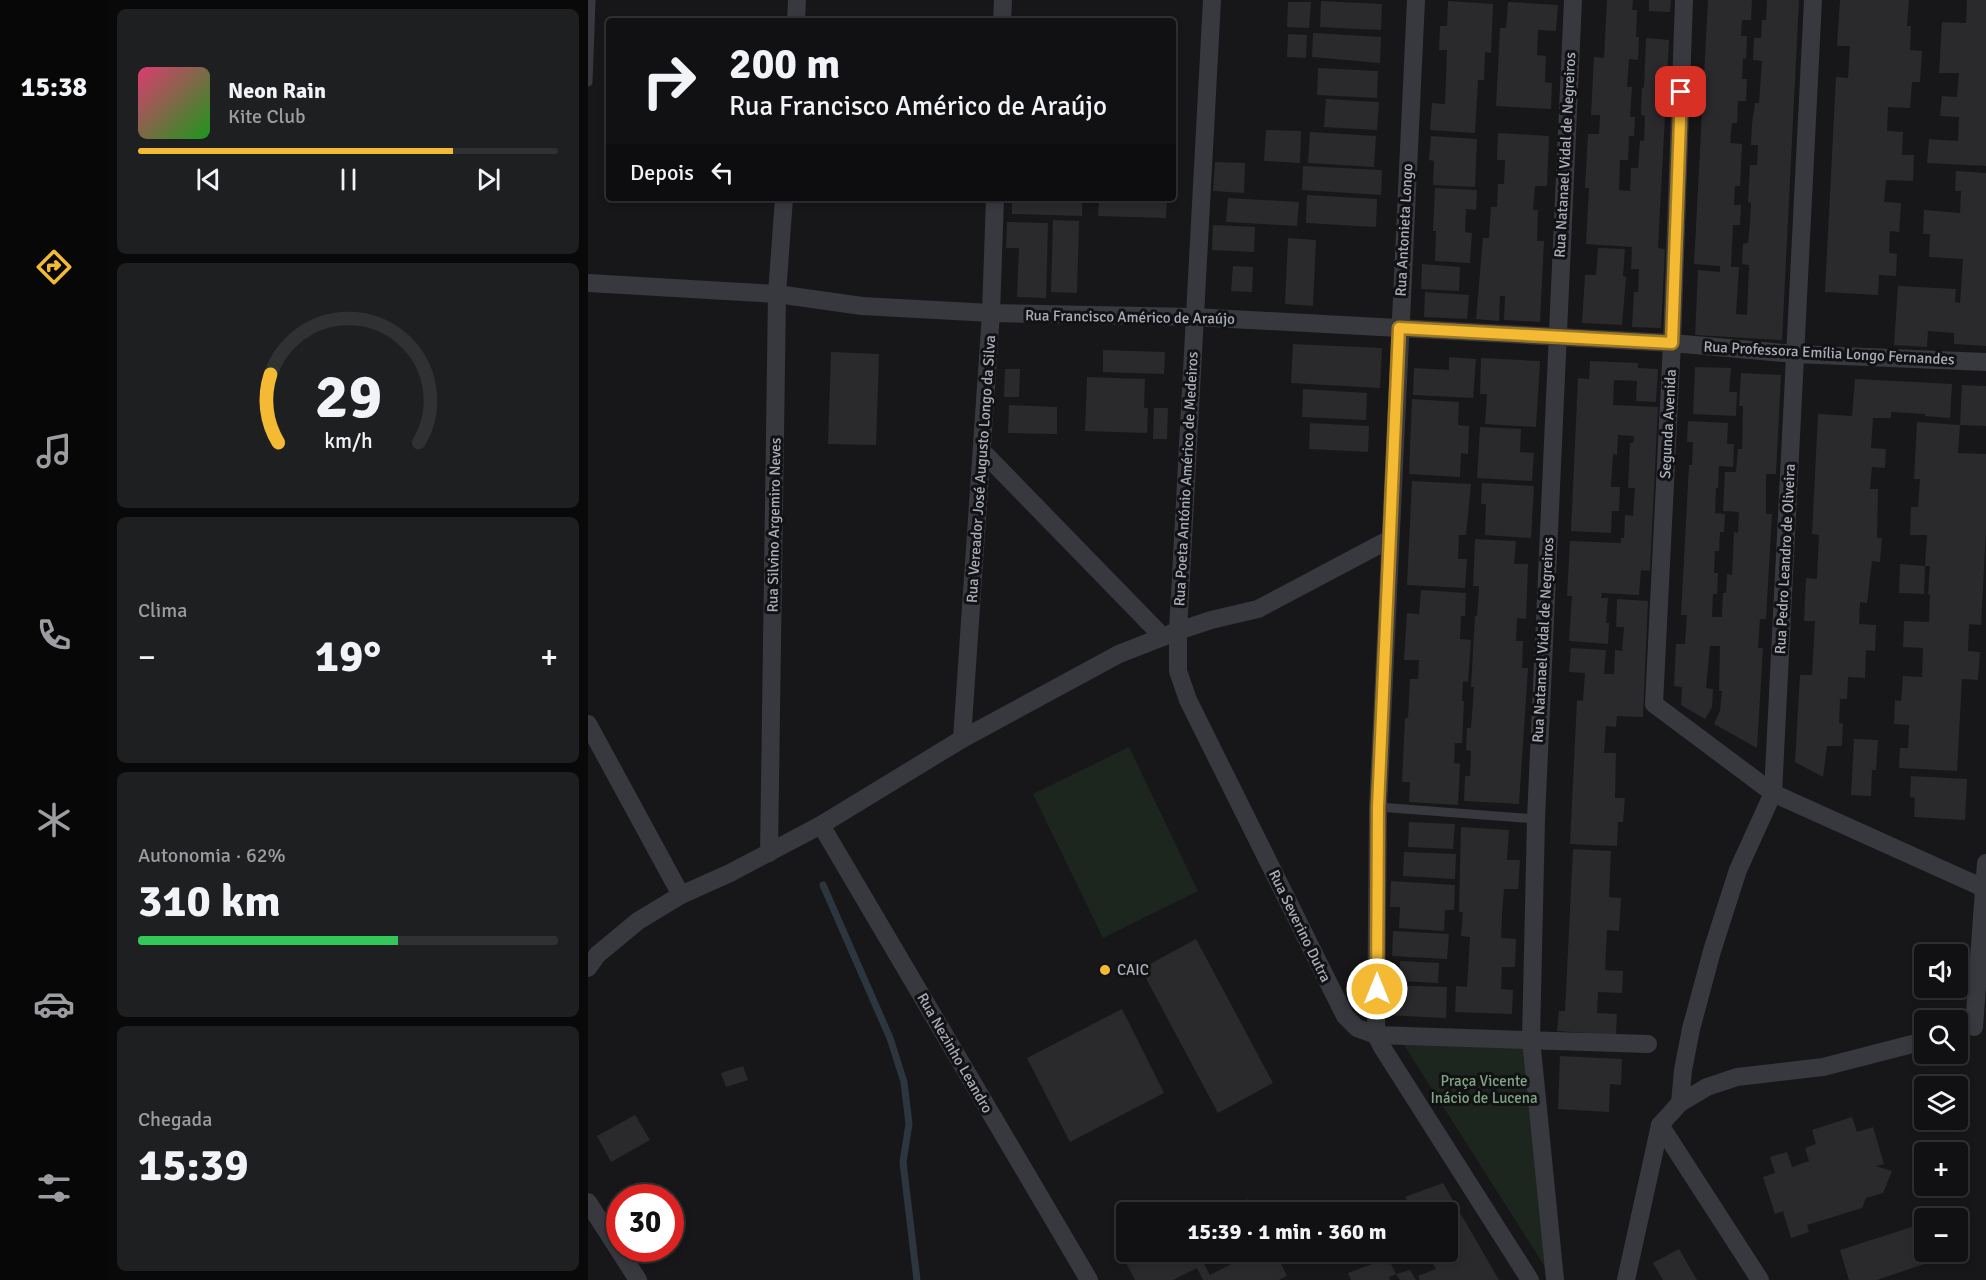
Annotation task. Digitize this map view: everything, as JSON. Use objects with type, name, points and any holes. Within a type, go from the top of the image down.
[{"type":"street","points":[[796,18],[797,0]]},
{"type":"street","points":[[1002,18],[1003,0]]},
{"type":"street","name":"Rua Poeta António Américo de Medeiros","points":[[1178,671],[1170,634],[1195,317],[1212,0]]},
{"type":"street","name":"Rua Antonieta Longo","points":[[1376,1035],[1378,807],[1416,0]]},
{"type":"street","name":"Rua Natanael Vidal de Negreiros","points":[[1555,1280],[1531,1039],[1536,819],[1573,0]]},
{"type":"street","name":"Segunda Avenida","points":[[1684,0],[1672,343],[1654,704],[1773,793]]},
{"type":"street","name":"Rua Pedro Leandro de Oliveira","points":[[1680,1103],[1685,1060],[1712,951],[1738,870],[1773,793],[1813,0]]},
{"type":"street","name":"Rua Silvino Argemiro Neves","points":[[769,853],[777,294],[784,201]]},
{"type":"street","name":"Rua Vereador José Augusto Longo da Silva","points":[[962,739],[991,313],[995,201]]},
{"type":"street","name":"Rua Francisco Américo de Araújo","points":[[588,283],[777,294],[862,306],[991,313],[1195,317],[1672,343]]},
{"type":"street","name":"Rua Professora Emília Longo Fernandes","points":[[1672,343],[1795,354],[1986,362]]},
{"type":"street","points":[[982,451],[1170,634]]},
{"type":"street","points":[[588,968],[597,955],[638,921],[681,895],[730,873],[821,825],[962,739],[1119,654],[1211,620],[1258,609],[1390,539]]},
{"type":"street","name":"Rua Severino Dutra","points":[[1178,671],[1188,700],[1345,1016],[1357,1028],[1376,1035]]},
{"type":"street","points":[[588,724],[681,895]]},
{"type":"street","points":[[1773,793],[1985,889]]},
{"type":"street","name":"Rua Nezinho Leandro","points":[[821,825],[1089,1280]]},
{"type":"street","points":[[1973,1027],[1986,863]]},
{"type":"street","points":[[1530,1280],[1376,1035],[1648,1044]]},
{"type":"street","points":[[1626,1280],[1660,1125],[1680,1103],[1707,1088],[1737,1077],[1823,1067],[1914,1044]]},
{"type":"street","points":[[1660,1125],[1760,1280]]},
{"type":"street","points":[[588,1202],[638,1280]]},
{"type":"lane","points":[[588,82],[591,0]]},
{"type":"lane","points":[[1378,807],[1536,819]]},
{"type":"green space","points":[[1129,747],[1198,891],[1103,938],[1033,794]]},
{"type":"green space","name":"Praça Vicente Inácio de Lucena","points":[[1404,1045],[1525,1047],[1545,1267]]},
{"type":"building","points":[[1607,0],[1633,0],[1632,10],[1637,10],[1636,37],[1639,37],[1638,60],[1629,59],[1627,87],[1632,87],[1630,117],[1635,117],[1634,136],[1629,136],[1628,160],[1620,160],[1619,190],[1630,191],[1631,168],[1638,168],[1640,140],[1644,141],[1645,116],[1641,115],[1646,38],[1669,40],[1658,248],[1665,249],[1661,328],[1632,327],[1634,292],[1638,292],[1639,269],[1631,269],[1632,247],[1586,244],[1589,188],[1585,188],[1588,134],[1599,134],[1600,115],[1591,115],[1594,57],[1604,58]]},
{"type":"building","points":[[1649,0],[1671,0],[1670,12],[1649,11]]},
{"type":"building","points":[[1708,0],[1752,0],[1751,20],[1742,20],[1741,36],[1747,36],[1742,79],[1747,79],[1746,101],[1738,101],[1737,123],[1732,123],[1730,143],[1742,144],[1740,186],[1735,186],[1734,205],[1741,205],[1740,225],[1733,225],[1731,267],[1739,267],[1736,314],[1747,315],[1749,265],[1742,264],[1743,244],[1748,243],[1750,223],[1751,203],[1748,202],[1750,165],[1757,165],[1758,145],[1751,145],[1752,124],[1755,103],[1759,103],[1762,61],[1753,60],[1754,38],[1761,38],[1762,20],[1766,20],[1767,0],[1799,0],[1782,340],[1695,335],[1698,270],[1720,272],[1720,266],[1694,264]]},
{"type":"building","points":[[1840,0],[1909,0],[1907,26],[1911,26],[1910,50],[1922,51],[1920,82],[1912,82],[1910,108],[1888,107],[1887,131],[1903,132],[1902,155],[1914,155],[1913,181],[1886,180],[1884,202],[1901,203],[1899,232],[1890,231],[1889,253],[1897,254],[1896,276],[1879,275],[1878,295],[1825,292],[1836,77],[1848,78],[1850,46],[1837,46]]},
{"type":"building","points":[[1967,0],[1986,0],[1986,166],[1927,163],[1929,139],[1958,141],[1959,117],[1940,116],[1942,96],[1957,97],[1959,73],[1939,73],[1942,22],[1966,23]]},
{"type":"building","points":[[1321,1],[1382,4],[1381,30],[1320,27]]},
{"type":"building","points":[[1448,1],[1493,4],[1491,53],[1485,52],[1484,80],[1478,80],[1475,133],[1430,130],[1432,103],[1445,104],[1447,50],[1439,50],[1440,26],[1447,26]]},
{"type":"building","points":[[1288,2],[1311,2],[1309,28],[1287,27]]},
{"type":"building","points":[[1508,2],[1558,5],[1556,31],[1538,30],[1537,55],[1546,56],[1545,82],[1552,83],[1551,109],[1496,106],[1500,28],[1506,28]]},
{"type":"building","points":[[1313,33],[1381,37],[1380,63],[1312,57]]},
{"type":"building","points":[[1288,34],[1307,35],[1306,58],[1287,57]]},
{"type":"building","points":[[1318,68],[1378,71],[1377,98],[1317,95]]},
{"type":"building","points":[[1326,99],[1379,102],[1377,130],[1324,127]]},
{"type":"building","points":[[1266,130],[1301,131],[1300,163],[1264,161]]},
{"type":"building","points":[[1310,132],[1376,136],[1374,167],[1308,163]]},
{"type":"building","points":[[1498,133],[1549,136],[1547,186],[1535,186],[1533,210],[1538,210],[1537,241],[1544,241],[1540,322],[1504,320],[1505,296],[1500,296],[1499,321],[1476,319],[1483,238],[1489,238],[1491,207],[1497,207],[1498,184],[1504,184],[1505,160],[1497,160]]},
{"type":"building","points":[[1431,136],[1477,139],[1475,187],[1433,185],[1434,161],[1429,160]]},
{"type":"building","points":[[1215,162],[1245,163],[1244,193],[1213,191]]},
{"type":"building","points":[[1303,166],[1382,170],[1381,195],[1302,190]]},
{"type":"building","points":[[1956,171],[1986,173],[1986,346],[1954,344],[1954,333],[1928,331],[1927,347],[1894,345],[1898,286],[1956,289],[1955,302],[1960,303],[1963,259],[1929,257],[1930,234],[1923,234],[1924,210],[1960,213],[1961,191],[1955,191]]},
{"type":"building","points":[[1435,188],[1477,190],[1476,210],[1466,209],[1465,232],[1472,233],[1470,263],[1435,261],[1436,231],[1433,231]]},
{"type":"building","points":[[1307,195],[1377,199],[1376,227],[1306,223]]},
{"type":"building","points":[[1228,198],[1299,202],[1297,226],[1226,222]]},
{"type":"building","points":[[1012,201],[1082,201],[1082,216],[1012,214]]},
{"type":"building","points":[[1099,201],[1167,201],[1166,218],[1098,216]]},
{"type":"building","points":[[1053,220],[1079,221],[1077,293],[1051,292]]},
{"type":"building","points":[[1007,222],[1048,223],[1046,298],[1017,297],[1019,248],[1006,248]]},
{"type":"building","points":[[1213,225],[1255,227],[1254,252],[1212,250]]},
{"type":"building","points":[[1288,238],[1316,240],[1313,306],[1285,304]]},
{"type":"building","points":[[1598,248],[1625,249],[1623,276],[1626,277],[1622,325],[1582,323],[1585,275],[1596,275]]},
{"type":"building","points":[[1422,264],[1460,267],[1459,291],[1421,289]]},
{"type":"building","points":[[1233,266],[1253,267],[1252,292],[1231,291]]},
{"type":"building","points":[[1425,292],[1469,295],[1467,319],[1424,317]]},
{"type":"building","points":[[1293,344],[1382,348],[1380,388],[1291,383]]},
{"type":"building","points":[[1103,350],[1165,352],[1164,374],[1103,372]]},
{"type":"building","points":[[831,352],[879,354],[876,445],[828,444]]},
{"type":"building","points":[[1449,357],[1476,359],[1473,398],[1413,395],[1414,368],[1449,370]]},
{"type":"building","points":[[1481,358],[1540,361],[1536,427],[1485,424],[1487,394],[1480,394]]},
{"type":"building","points":[[1590,361],[1638,363],[1638,368],[1658,369],[1656,402],[1636,401],[1637,381],[1614,380],[1613,405],[1658,407],[1650,571],[1641,570],[1639,595],[1602,593],[1601,598],[1608,598],[1606,623],[1609,623],[1608,644],[1569,641],[1572,596],[1567,596],[1570,541],[1621,543],[1621,538],[1624,538],[1625,515],[1633,516],[1635,488],[1628,488],[1630,443],[1633,443],[1634,436],[1618,435],[1617,455],[1613,454],[1611,487],[1620,487],[1619,511],[1612,511],[1611,533],[1571,531],[1578,378],[1589,379]]},
{"type":"building","points":[[1695,367],[1731,368],[1729,392],[1737,392],[1736,416],[1693,414]]},
{"type":"building","points":[[1005,369],[1020,369],[1019,397],[1004,397]]},
{"type":"building","points":[[1741,373],[1781,375],[1776,474],[1766,474],[1766,514],[1772,514],[1766,619],[1760,619],[1758,648],[1763,648],[1757,748],[1714,724],[1720,711],[1722,691],[1719,691],[1720,646],[1710,646],[1706,688],[1713,689],[1712,707],[1705,719],[1681,705],[1682,687],[1674,686],[1676,644],[1685,644],[1687,615],[1681,615],[1689,465],[1692,465],[1693,442],[1687,442],[1688,421],[1728,423],[1727,444],[1734,444],[1733,467],[1719,466],[1718,488],[1716,488],[1715,513],[1725,514],[1724,532],[1720,532],[1719,551],[1715,551],[1714,573],[1718,573],[1717,594],[1713,594],[1712,617],[1722,617],[1727,574],[1732,575],[1734,532],[1738,533],[1739,512],[1723,511],[1725,472],[1736,472],[1738,449],[1742,449],[1743,406],[1739,406]]},
{"type":"building","points":[[1087,377],[1145,379],[1144,408],[1148,408],[1147,433],[1085,431]]},
{"type":"building","points":[[1855,379],[1952,384],[1950,418],[1891,412],[1891,418],[1873,418],[1871,448],[1886,449],[1885,468],[1872,467],[1870,489],[1878,489],[1877,538],[1882,538],[1880,562],[1872,561],[1867,603],[1860,602],[1859,624],[1876,625],[1875,651],[1866,650],[1865,678],[1848,677],[1847,699],[1840,699],[1839,723],[1843,724],[1842,746],[1827,746],[1823,777],[1795,762],[1800,675],[1812,675],[1815,621],[1804,621],[1806,578],[1817,579],[1819,535],[1812,534],[1818,414],[1852,416]]},
{"type":"building","points":[[1962,385],[1986,386],[1986,426],[1960,425]]},
{"type":"building","points":[[1303,389],[1367,393],[1366,420],[1302,417]]},
{"type":"building","points":[[1412,399],[1459,402],[1458,425],[1469,426],[1468,454],[1461,453],[1460,477],[1409,474]]},
{"type":"building","points":[[1009,405],[1057,407],[1057,434],[1008,433]]},
{"type":"building","points":[[1154,408],[1168,408],[1167,439],[1153,439]]},
{"type":"building","points":[[1917,422],[1960,425],[1958,453],[1986,454],[1986,529],[1981,625],[1969,624],[1968,651],[1980,652],[1978,680],[1962,679],[1957,771],[1899,768],[1900,748],[1908,748],[1909,725],[1894,724],[1895,700],[1901,701],[1903,676],[1922,677],[1923,648],[1903,647],[1904,621],[1929,622],[1930,566],[1925,566],[1927,535],[1910,535],[1911,507],[1918,507],[1920,479],[1914,479]]},
{"type":"building","points":[[1310,423],[1369,426],[1368,452],[1309,449]]},
{"type":"building","points":[[1480,427],[1521,429],[1520,452],[1534,453],[1532,481],[1477,478]]},
{"type":"building","points":[[1412,481],[1471,484],[1466,535],[1459,535],[1458,559],[1467,559],[1465,588],[1407,585]]},
{"type":"building","points":[[1482,483],[1534,486],[1531,538],[1485,535],[1486,504],[1481,504]]},
{"type":"building","points":[[1475,539],[1516,541],[1514,564],[1528,564],[1526,619],[1517,618],[1516,641],[1523,641],[1522,668],[1528,668],[1519,804],[1464,801],[1465,776],[1470,776],[1471,751],[1466,750],[1467,728],[1471,728],[1475,616],[1477,616],[1479,586],[1473,586]]},
{"type":"building","points":[[1900,564],[1925,566],[1924,594],[1899,593]]},
{"type":"building","points":[[1421,590],[1466,593],[1465,616],[1461,616],[1460,639],[1471,640],[1468,682],[1463,681],[1462,743],[1455,743],[1454,763],[1460,764],[1458,805],[1409,802],[1410,782],[1402,782],[1405,718],[1408,718],[1410,679],[1418,679],[1419,660],[1404,660],[1407,613],[1419,614]]},
{"type":"building","points":[[1617,599],[1648,601],[1643,717],[1617,716],[1616,727],[1606,726],[1604,753],[1616,753],[1615,798],[1625,798],[1623,822],[1618,822],[1617,846],[1570,844],[1577,700],[1583,701],[1585,673],[1569,672],[1571,648],[1606,650],[1604,674],[1614,674],[1615,650],[1622,651],[1624,627],[1616,627]]},
{"type":"building","points":[[1854,739],[1878,740],[1876,770],[1872,770],[1871,796],[1851,795]]},
{"type":"building","points":[[1911,776],[1967,779],[1965,820],[1914,817],[1915,798],[1910,797]]},
{"type":"building","points":[[1409,822],[1455,824],[1453,849],[1408,847]]},
{"type":"building","points":[[1461,827],[1509,830],[1507,860],[1520,860],[1518,889],[1504,889],[1502,914],[1501,938],[1516,939],[1515,967],[1502,967],[1501,989],[1513,990],[1512,1014],[1455,1012],[1456,986],[1467,987],[1470,937],[1461,936],[1463,912],[1459,912]]},
{"type":"building","points":[[1573,849],[1611,851],[1609,897],[1621,898],[1619,931],[1607,930],[1605,970],[1623,971],[1622,993],[1598,992],[1597,1013],[1617,1014],[1616,1035],[1557,1031],[1559,1011],[1565,1011]]},
{"type":"building","points":[[1404,852],[1456,854],[1455,879],[1403,876]]},
{"type":"building","points":[[1391,881],[1455,885],[1454,910],[1445,910],[1444,931],[1399,928],[1400,907],[1390,907]]},
{"type":"building","points":[[1393,931],[1449,934],[1447,959],[1392,956]]},
{"type":"building","points":[[1196,939],[1273,1083],[1218,1113],[1141,969]]},
{"type":"building","points":[[1400,961],[1439,963],[1438,983],[1399,981]]},
{"type":"building","points":[[1386,985],[1447,987],[1446,1018],[1384,1015]]},
{"type":"building","points":[[1122,1009],[1164,1093],[1070,1142],[1027,1058]]},
{"type":"building","points":[[1560,1056],[1622,1059],[1621,1085],[1610,1084],[1609,1112],[1558,1109]]},
{"type":"building","points":[[743,1066],[748,1080],[726,1087],[721,1073]]},
{"type":"building","points":[[635,1115],[650,1140],[611,1162],[597,1136]]},
{"type":"building","points":[[1852,1117],[1857,1132],[1873,1127],[1884,1164],[1876,1166],[1892,1171],[1883,1193],[1866,1198],[1862,1208],[1807,1225],[1809,1232],[1791,1238],[1783,1211],[1775,1214],[1763,1177],[1775,1173],[1770,1157],[1787,1152],[1792,1167],[1809,1161],[1805,1148],[1816,1144],[1812,1130]]},
{"type":"building","points":[[1443,1183],[1454,1202],[1408,1202],[1405,1197]]},
{"type":"building","points":[[1458,1209],[1499,1280],[1420,1280],[1418,1276],[1436,1269],[1432,1262],[1458,1262]]},
{"type":"building","points":[[1914,1226],[1914,1262],[1930,1262],[1877,1280],[1849,1280],[1840,1250]]},
{"type":"building","points":[[1679,1249],[1697,1280],[1663,1280],[1653,1263]]},
{"type":"building","points":[[1126,1262],[1208,1262],[1204,1264],[1210,1275],[1235,1262],[1280,1262],[1287,1276],[1279,1280],[1203,1280],[1197,1268],[1173,1280],[1135,1280]]},
{"type":"building","points":[[1377,1262],[1390,1262],[1396,1274],[1389,1277],[1390,1280],[1351,1280],[1348,1273]]},
{"type":"building","points":[[1410,1270],[1416,1280],[1400,1280],[1396,1274]]},
{"type":"waterway","points":[[823,885],[890,1038],[904,1082],[909,1124],[903,1162],[917,1280]]},
{"type":"place","name":"CAIC","points":[[1105,970]]},
{"type":"route","points":[[1377,989],[1378,807],[1399,328],[1672,343],[1681,92]]}]
